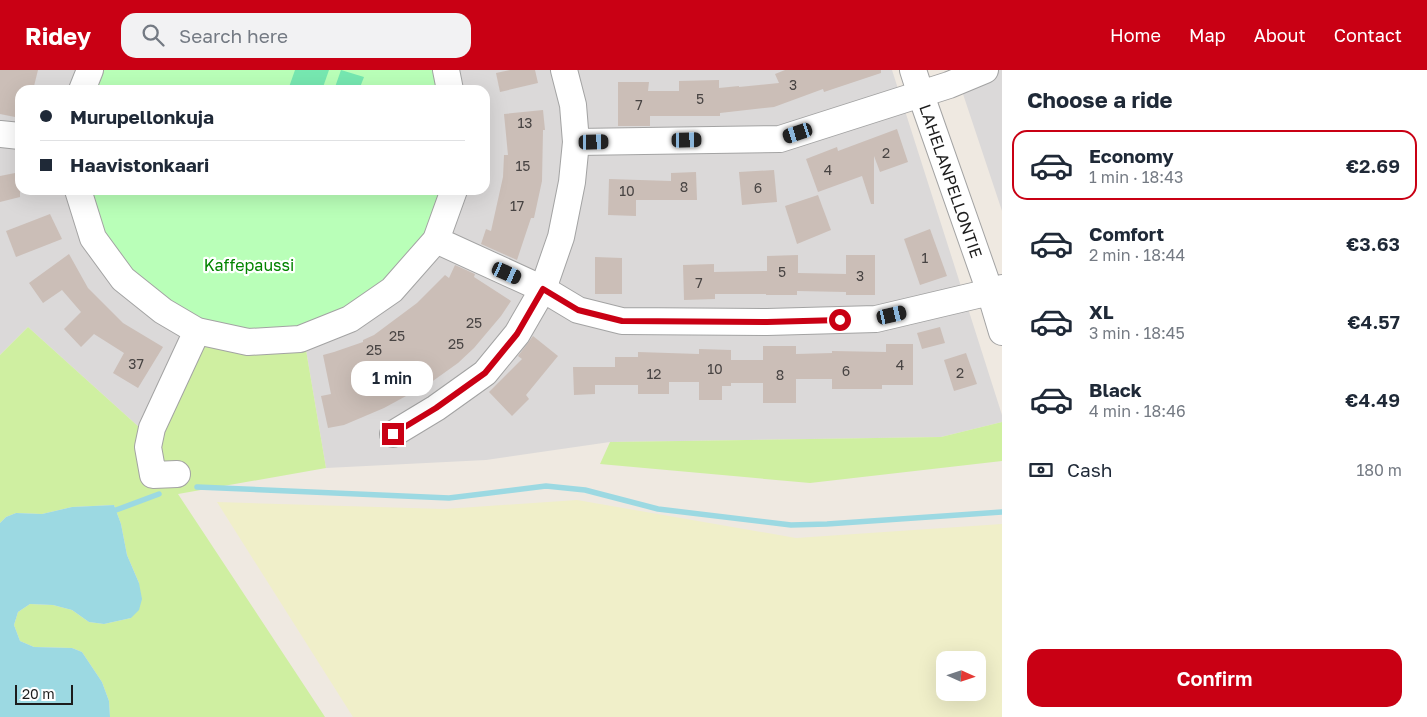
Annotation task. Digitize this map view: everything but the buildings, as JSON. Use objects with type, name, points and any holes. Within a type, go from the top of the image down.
[{"type":"street","points":[[84,85],[90,70]]},
{"type":"street","points":[[446,70],[449,85]]},
{"type":"street","points":[[393,434],[436,408],[485,373],[517,334],[543,289],[561,237],[572,182],[576,142],[573,105],[564,70]]},
{"type":"street","name":"LAHELANPELLONTIE","points":[[914,70],[921,94],[996,290],[1002,332]]},
{"type":"street","points":[[576,142],[780,139],[963,80],[985,70]]},
{"type":"street","points":[[0,134],[15,136]]},
{"type":"street","points":[[80,195],[93,238],[123,279],[163,311],[196,331],[248,342],[300,339],[350,320],[392,290],[436,240],[452,195]]},
{"type":"street","points":[[436,240],[543,289],[578,310],[622,321],[767,322],[876,319],[996,290]]},
{"type":"street","points":[[177,474],[153,475],[148,447],[152,428],[196,331]]},
{"type":"shaded area","points":[[0,70],[892,70],[1002,415],[1002,422],[941,437],[610,442],[486,460],[326,468],[306,350],[140,428],[28,327],[0,355]]},
{"type":"shaded area","points":[[955,70],[1002,70],[1002,211]]},
{"type":"green space","points":[[90,70],[446,70],[449,85],[84,85]]},
{"type":"green space","points":[[295,70],[329,70],[324,85],[290,85]]},
{"type":"green space","points":[[341,70],[364,77],[361,85],[336,85]]},
{"type":"green space","name":"Kaffepaussi","points":[[81,195],[452,195],[420,259],[300,339],[197,331],[123,279]]},
{"type":"green space","points":[[28,327],[140,428],[181,336],[306,350],[326,468],[178,494],[325,717],[110,717],[109,701],[102,682],[82,652],[72,648],[34,647],[20,641],[14,625],[18,612],[30,604],[53,605],[72,610],[89,622],[104,624],[131,618],[139,583],[127,555],[121,524],[114,505],[72,507],[42,514],[16,513],[6,517],[0,523],[0,355]]},
{"type":"green space","points":[[1002,422],[1002,461],[810,483],[600,464],[610,442],[941,437]]},
{"type":"green space","points":[[577,500],[796,538],[1002,524],[1002,717],[353,717],[217,502],[444,509]]},
{"type":"water","points":[[114,505],[121,524],[127,555],[139,583],[142,599],[139,610],[131,618],[104,624],[89,622],[72,610],[53,605],[30,604],[18,612],[14,625],[20,641],[34,647],[72,648],[82,652],[102,682],[109,701],[110,717],[0,717],[0,523],[6,517],[16,513],[42,514],[72,507]]},
{"type":"waterway","points":[[197,487],[449,498],[546,486],[585,490],[658,509],[791,525],[1002,512]]},
{"type":"waterway","points":[[116,510],[159,494]]},
{"type":"route","points":[[393,434],[436,408],[485,373],[517,334],[543,289],[578,310],[622,321],[767,322],[840,320]]}]
